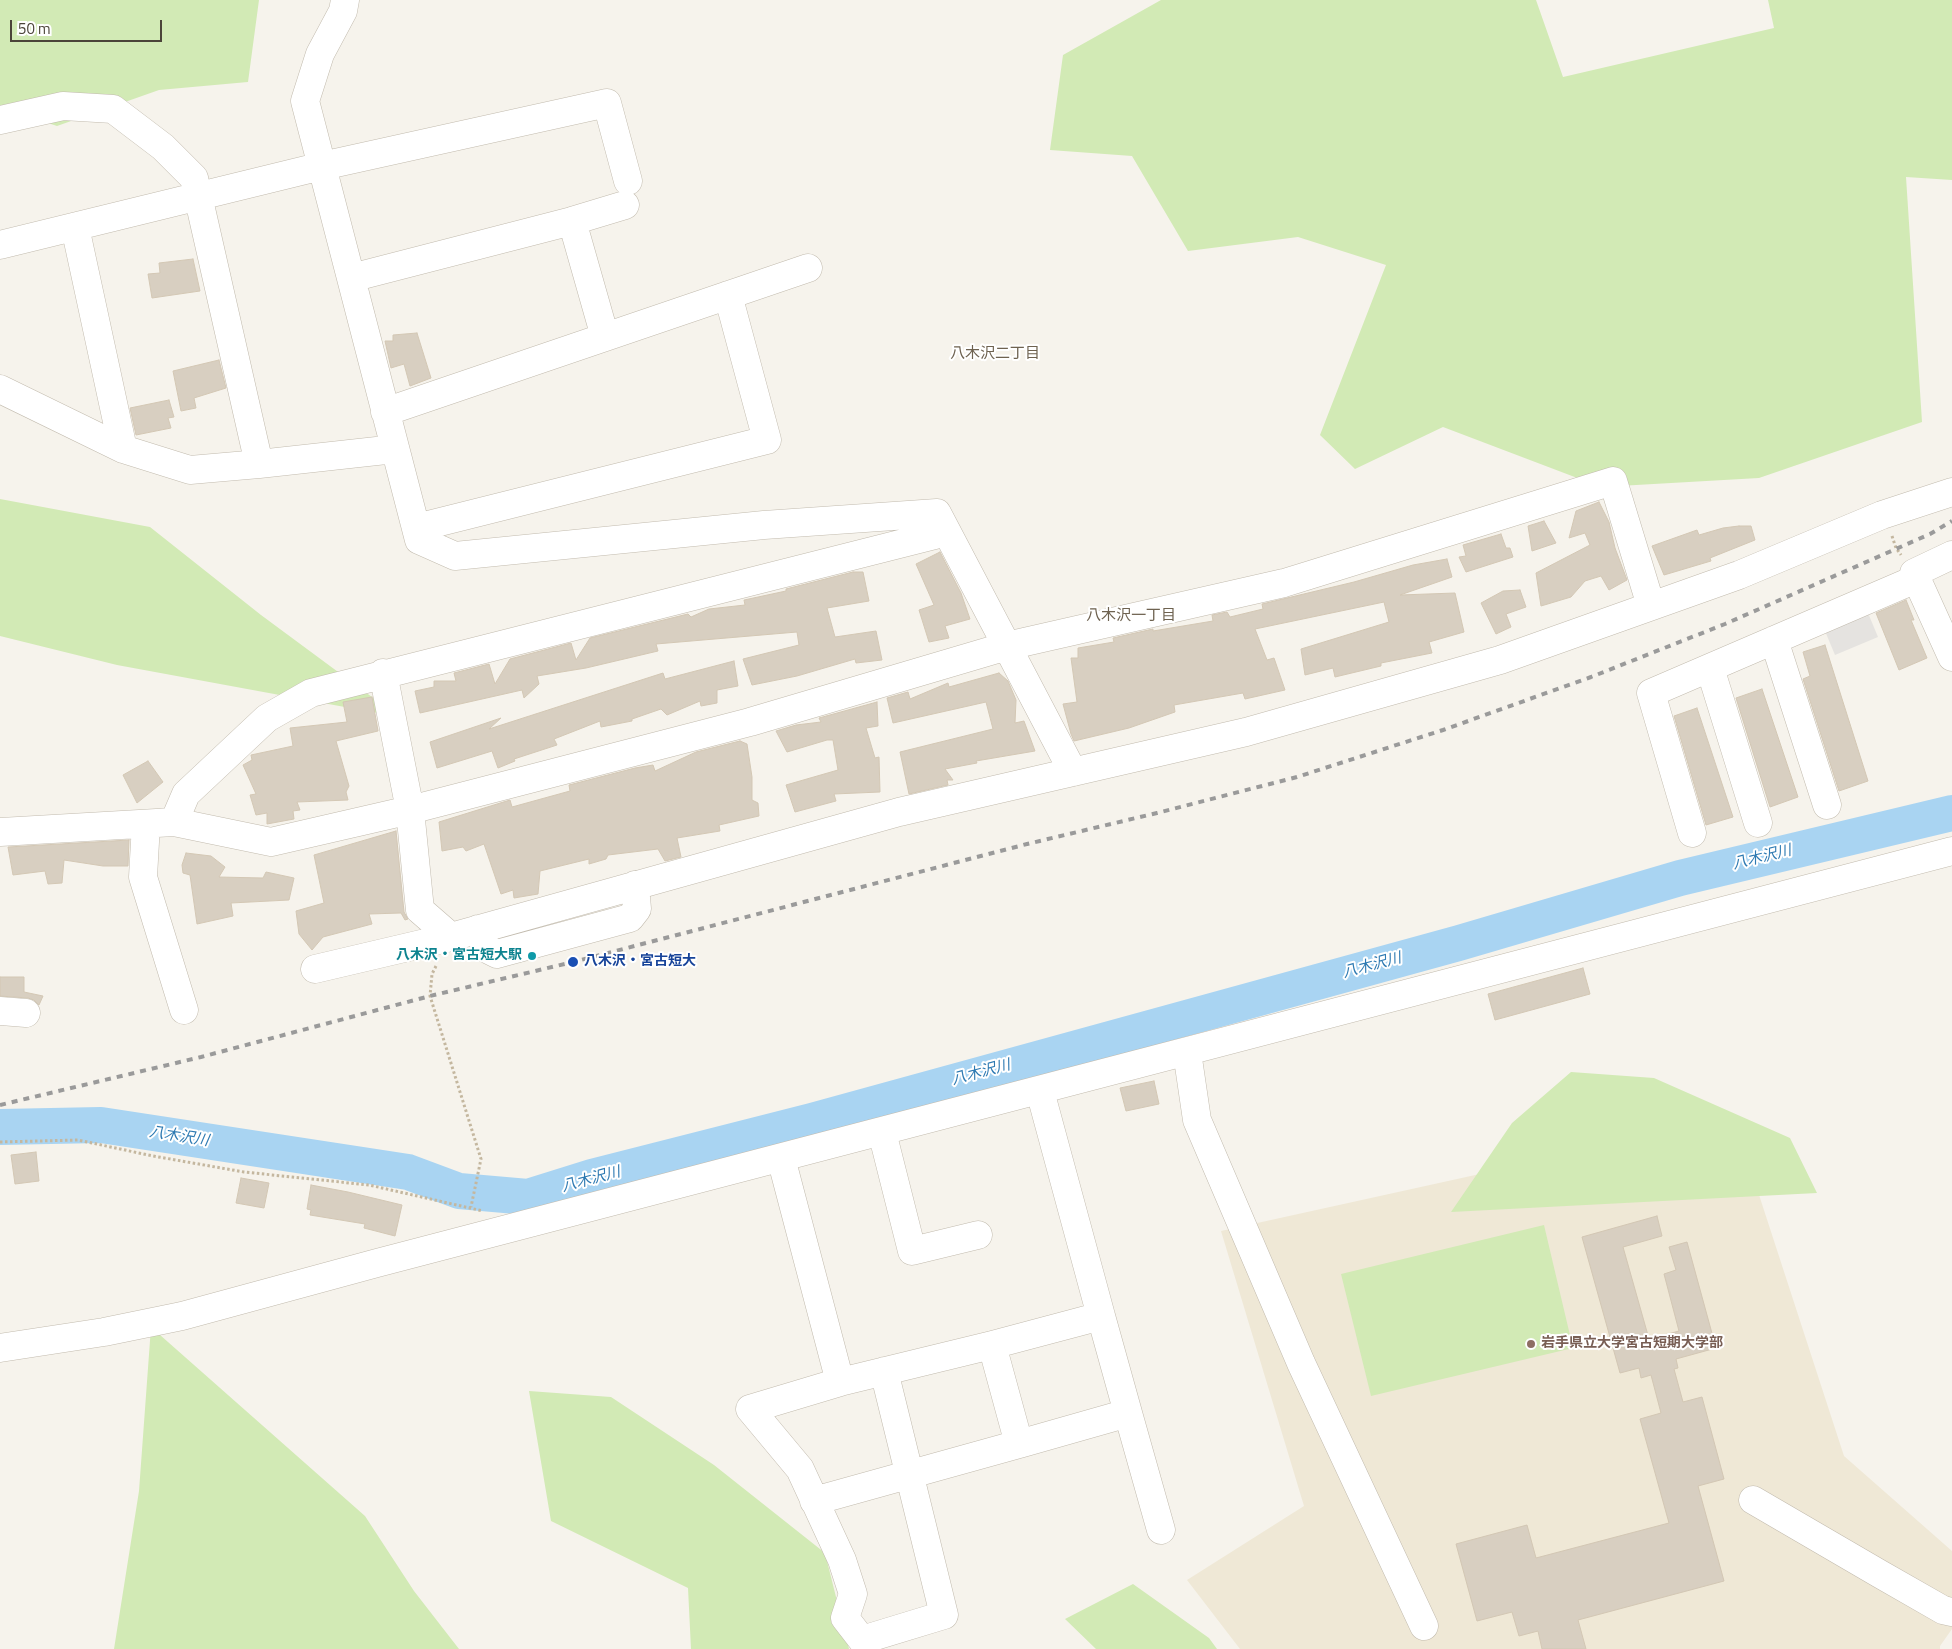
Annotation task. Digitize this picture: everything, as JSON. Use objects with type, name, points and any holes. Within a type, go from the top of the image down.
[{"type":"street","points":[[345,0],[343,11],[320,54],[305,101],[419,540],[455,556],[764,525],[937,513],[1073,772]]},
{"type":"street","points":[[0,246],[322,166],[607,103],[627,193],[572,221],[351,278]]},
{"type":"street","points":[[0,120],[63,106],[113,109],[163,148],[194,178],[259,464]]},
{"type":"street","points":[[572,221],[605,336]]},
{"type":"street","points":[[74,227],[123,449]]},
{"type":"street","points":[[385,412],[808,268]]},
{"type":"street","points":[[416,528],[767,440],[728,295]]},
{"type":"street","points":[[0,389],[123,449],[190,470],[395,448]]},
{"type":"street","points":[[0,832],[174,822],[271,842],[410,810],[750,722],[1007,646],[1284,583],[1613,481],[1651,606]]},
{"type":"street","points":[[315,970],[478,929],[899,812],[1246,732],[1500,660],[1739,575],[1882,515],[1952,492]]},
{"type":"street","points":[[174,822],[186,794],[267,718],[311,693],[383,673],[947,532]]},
{"type":"street","points":[[1952,555],[1914,573],[1952,656]]},
{"type":"street","points":[[1692,833],[1651,693],[1916,579]]},
{"type":"street","points":[[1774,640],[1827,805]]},
{"type":"street","points":[[1710,668],[1758,822]]},
{"type":"street","points":[[383,673],[410,810],[420,910],[439,939]]},
{"type":"street","points":[[146,824],[143,877],[184,1010]]},
{"type":"street","points":[[0,1348],[104,1332],[182,1316],[1952,851]]},
{"type":"street","points":[[1187,1052],[1196,1120],[1301,1363],[1424,1626]]},
{"type":"street","points":[[1040,1091],[1161,1530]]},
{"type":"street","points":[[882,1132],[912,1250],[978,1235]]},
{"type":"street","points":[[781,1158],[840,1382]]},
{"type":"street","points":[[884,1371],[944,1615],[862,1640],[845,1618],[853,1594],[842,1560],[800,1469],[750,1409],[840,1382],[1101,1316]]},
{"type":"street","points":[[992,1345],[1019,1444]]},
{"type":"street","points":[[814,1501],[1128,1413]]},
{"type":"street","points":[[1754,1500],[1943,1610],[1952,1612]]},
{"type":"path","points":[[439,939],[437,963],[432,974],[430,996],[481,1159],[471,1207]]},
{"type":"path","points":[[0,1142],[78,1140],[153,1156],[244,1172],[369,1184],[471,1207],[492,1214],[510,1229]]},
{"type":"shaded area","points":[[1868,613],[1878,637],[1835,655],[1825,631]]},
{"type":"shaded area","name":"岩手県立大学宮古短期大学部","points":[[1734,1118],[1844,1456],[1952,1551],[1952,1629],[1940,1646],[1940,1649],[1240,1649],[1187,1580],[1304,1506],[1221,1231]]},
{"type":"green space","points":[[0,0],[259,0],[248,82],[159,90],[57,126],[0,107]]},
{"type":"green space","points":[[1161,0],[1536,0],[1563,77],[1774,28],[1768,0],[1952,0],[1952,180],[1906,177],[1922,422],[1759,478],[1601,487],[1443,427],[1355,469],[1320,435],[1386,265],[1298,237],[1188,251],[1132,156],[1050,150],[1063,55]]},
{"type":"green space","points":[[0,499],[150,527],[261,615],[399,717],[117,665],[0,636]]},
{"type":"green space","points":[[1571,1072],[1654,1078],[1790,1138],[1817,1193],[1451,1212],[1512,1123]]},
{"type":"green space","points":[[1544,1225],[1573,1348],[1371,1396],[1341,1274]]},
{"type":"green space","points":[[151,1327],[365,1516],[414,1591],[459,1649],[114,1649],[139,1491]]},
{"type":"green space","points":[[529,1391],[611,1397],[714,1465],[825,1553],[849,1649],[691,1649],[688,1588],[551,1521]]},
{"type":"green space","points":[[1133,1584],[1209,1638],[1217,1649],[1096,1649],[1065,1619]]},
{"type":"building","points":[[193,259],[200,291],[152,298],[148,274],[160,273],[159,263]]},
{"type":"building","points":[[417,333],[431,378],[410,386],[404,364],[391,368],[385,341],[393,341],[393,335]]},
{"type":"building","points":[[219,360],[226,388],[194,398],[196,408],[181,411],[173,371]]},
{"type":"building","points":[[169,400],[174,417],[168,418],[171,428],[136,435],[130,408]]},
{"type":"building","points":[[1599,502],[1609,522],[1615,548],[1627,580],[1609,590],[1601,576],[1585,581],[1571,597],[1541,606],[1536,573],[1590,545],[1585,533],[1569,538],[1576,511]]},
{"type":"building","points":[[1544,521],[1556,543],[1532,551],[1528,526]]},
{"type":"building","points":[[1751,526],[1755,540],[1710,558],[1711,561],[1664,575],[1652,546],[1697,530],[1699,535],[1723,528]]},
{"type":"building","points":[[1501,534],[1506,548],[1510,548],[1513,557],[1466,572],[1459,557],[1466,556],[1463,545]]},
{"type":"building","points":[[940,552],[961,593],[970,619],[945,626],[949,638],[929,642],[919,610],[934,605],[916,564]]},
{"type":"building","points":[[1447,559],[1452,577],[1400,595],[1455,593],[1464,632],[1429,642],[1432,653],[1381,663],[1381,666],[1335,677],[1333,668],[1305,675],[1301,649],[1389,622],[1384,602],[1255,629],[1267,660],[1274,658],[1285,690],[1245,699],[1243,693],[1174,705],[1175,712],[1129,728],[1074,741],[1063,704],[1077,702],[1071,658],[1078,658],[1078,648],[1114,642],[1113,638],[1153,629],[1153,631],[1213,621],[1212,615],[1227,612],[1230,617],[1263,609],[1262,604],[1354,582],[1413,565]]},
{"type":"building","points":[[853,572],[863,572],[869,601],[827,608],[835,637],[876,631],[882,660],[856,663],[855,659],[797,676],[752,685],[743,659],[799,645],[797,632],[656,644],[658,651],[586,668],[537,676],[539,684],[524,698],[522,690],[420,713],[415,691],[434,687],[434,681],[456,681],[454,673],[489,664],[495,684],[510,659],[571,643],[576,660],[590,638],[688,614],[691,617],[709,609],[745,605],[744,600],[786,591],[786,589]]},
{"type":"building","points":[[1520,590],[1526,607],[1506,614],[1511,627],[1496,634],[1481,603],[1503,591]]},
{"type":"building","points":[[1906,600],[1914,620],[1911,620],[1927,658],[1899,670],[1876,613]]},
{"type":"building","points":[[1825,645],[1868,781],[1839,791],[1803,679],[1810,676],[1803,652]]},
{"type":"building","points":[[734,661],[738,686],[717,690],[717,703],[701,706],[700,701],[667,715],[661,709],[632,719],[632,721],[601,727],[600,721],[554,739],[557,745],[514,759],[515,761],[498,768],[492,751],[437,768],[430,742],[501,718],[489,729],[663,673],[665,679]]},
{"type":"building","points":[[999,673],[1008,681],[1016,700],[1015,723],[1024,721],[1035,751],[976,761],[977,763],[945,769],[953,780],[947,780],[948,785],[909,794],[900,752],[993,729],[986,702],[893,723],[887,698],[908,692],[910,699],[948,683],[949,687]]},
{"type":"building","points":[[1762,689],[1798,797],[1770,807],[1736,698]]},
{"type":"building","points":[[372,697],[378,731],[336,741],[349,786],[346,792],[348,800],[297,802],[300,810],[293,811],[294,819],[267,824],[267,813],[256,815],[250,795],[256,794],[243,765],[252,760],[251,755],[293,746],[290,728],[347,722],[343,702]]},
{"type":"building","points":[[877,702],[878,726],[866,728],[875,758],[879,757],[880,792],[834,794],[836,801],[795,812],[786,785],[838,770],[833,740],[827,740],[787,752],[776,731],[796,725],[821,722],[819,718]]},
{"type":"building","points":[[1697,708],[1733,817],[1706,825],[1674,716]]},
{"type":"building","points":[[740,741],[747,744],[752,777],[752,800],[758,803],[759,816],[719,825],[720,831],[677,838],[681,857],[665,861],[658,849],[608,855],[606,859],[589,864],[589,859],[540,871],[538,894],[514,898],[513,890],[501,894],[484,844],[466,851],[463,847],[442,851],[439,822],[510,800],[512,807],[570,791],[569,785],[635,768],[653,765],[655,771],[696,752]]},
{"type":"building","points":[[148,761],[163,782],[137,803],[123,775]]},
{"type":"building","points":[[396,831],[404,912],[408,919],[405,920],[401,913],[369,914],[372,924],[323,937],[312,950],[299,934],[296,911],[324,903],[314,855]]},
{"type":"building","points":[[129,840],[128,866],[103,866],[64,860],[62,883],[48,884],[45,871],[13,875],[8,847]]},
{"type":"building","points":[[186,853],[211,856],[225,867],[219,877],[263,878],[266,872],[294,878],[289,900],[231,903],[233,916],[197,924],[190,875],[183,873],[182,865]]},
{"type":"building","points":[[1583,968],[1590,994],[1495,1020],[1488,994]]},
{"type":"building","points":[[0,977],[24,977],[24,992],[43,996],[39,1005],[34,1000],[28,998],[0,996]]},
{"type":"building","points":[[1154,1081],[1159,1104],[1126,1111],[1120,1088]]},
{"type":"building","points":[[36,1152],[39,1181],[15,1184],[11,1155]]},
{"type":"building","points":[[241,1178],[269,1183],[264,1208],[236,1203]]},
{"type":"building","points":[[311,1185],[402,1205],[395,1236],[364,1228],[365,1224],[310,1215],[311,1210],[307,1209]]},
{"type":"building","points":[[1657,1216],[1662,1236],[1623,1247],[1649,1339],[1679,1331],[1664,1274],[1676,1270],[1669,1247],[1687,1242],[1716,1348],[1676,1359],[1678,1368],[1674,1369],[1683,1402],[1702,1397],[1724,1479],[1698,1486],[1724,1581],[1578,1620],[1586,1649],[1542,1649],[1538,1631],[1519,1636],[1512,1612],[1477,1621],[1456,1544],[1527,1525],[1536,1558],[1669,1523],[1640,1419],[1661,1413],[1651,1375],[1641,1378],[1639,1368],[1620,1373],[1582,1237]]},
{"type":"waterway","name":"八木沢川","points":[[0,1127],[101,1125],[408,1172],[459,1191],[528,1197],[592,1177],[812,1121],[1459,943],[1680,878],[1952,813]]},
{"type":"railway","points":[[0,1105],[201,1057],[430,996],[573,962],[1027,844],[1297,777],[1443,730],[1591,677],[1725,624],[1930,534],[1952,521]]},
{"type":"place","name":"八木沢・宮古短大駅","points":[[532,956]]},
{"type":"place","name":"八木沢・宮古短大","points":[[573,962]]},
{"type":"place","name":"岩手県立大学宮古短期大学部","points":[[1531,1344]]},
{"type":"district","name":"八木沢二丁目","points":[[995,354]]},
{"type":"district","name":"八木沢一丁目","points":[[1131,616]]}]
